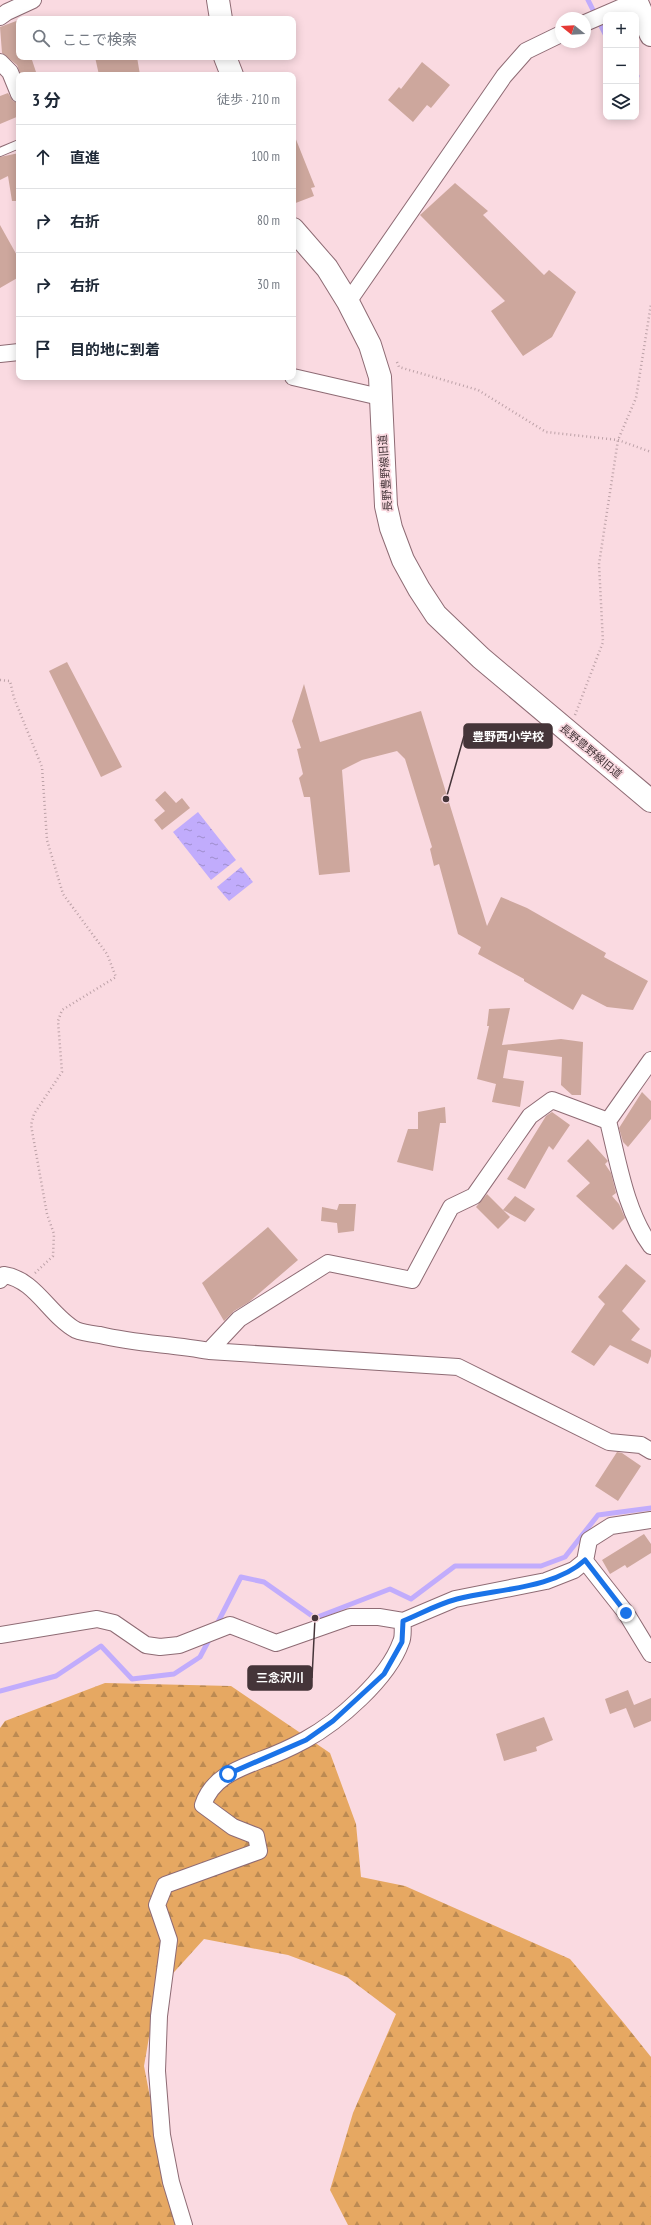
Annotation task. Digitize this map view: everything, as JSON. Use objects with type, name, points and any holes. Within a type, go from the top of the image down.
[{"type":"street","points":[[0,17],[6,12],[33,0]]},
{"type":"street","points":[[218,0],[221,16]]},
{"type":"street","points":[[591,20],[636,0],[651,35]]},
{"type":"street","points":[[348,302],[504,76],[526,51],[555,37]]},
{"type":"street","points":[[226,60],[231,72]]},
{"type":"street","points":[[0,62],[10,72],[16,87]]},
{"type":"street","name":"長野豊野線旧道","points":[[296,233],[327,268],[348,302],[370,345],[380,377],[386,506],[391,528],[403,560],[419,589],[441,621],[480,658],[651,801]]},
{"type":"street","points":[[0,354],[16,352]]},
{"type":"street","points":[[296,378],[380,397]]},
{"type":"street","points":[[651,1060],[608,1121],[622,1177],[642,1234],[651,1246]]},
{"type":"street","points":[[209,1352],[239,1319],[328,1263],[412,1280],[451,1207],[474,1196],[530,1116],[552,1100],[608,1121]]},
{"type":"street","points":[[0,1280],[4,1275],[12,1276],[24,1282],[77,1330],[128,1342],[176,1345],[209,1352],[458,1367],[609,1442],[641,1445],[651,1451]]},
{"type":"street","points":[[0,1635],[97,1619],[114,1623],[146,1645],[160,1647],[179,1645],[230,1625],[276,1643],[350,1617],[379,1617],[403,1621],[455,1599],[546,1581],[574,1570],[585,1560],[589,1540],[611,1526],[651,1520]]},
{"type":"street","points":[[585,1560],[626,1613],[651,1654]]},
{"type":"street","points":[[184,2225],[168,2169],[162,2135],[156,2071],[159,2016],[169,1940],[157,1905],[165,1885],[259,1850],[256,1836],[233,1827],[203,1805],[206,1795],[228,1774],[306,1740],[333,1721],[356,1701],[384,1674],[402,1642],[403,1621]]},
{"type":"lane","points":[[0,152],[16,145]]},
{"type":"path","points":[[569,732],[603,642],[599,564],[618,440],[636,398],[651,304]]},
{"type":"path","points":[[396,360],[399,367],[478,390],[546,432],[618,440],[651,452]]},
{"type":"path","points":[[0,680],[10,682],[14,698],[42,767],[47,840],[63,894],[107,954],[116,977],[62,1010],[58,1021],[62,1072],[34,1114],[31,1125],[47,1214],[54,1234],[53,1256],[24,1282]]},
{"type":"green space","points":[[105,1683],[231,1686],[330,1753],[356,1824],[361,1877],[405,1886],[570,1959],[651,2057],[651,2225],[348,2225],[330,2190],[353,2113],[396,2014],[347,1977],[288,1955],[204,1939],[157,1991],[144,2066],[164,2170],[189,2225],[0,2225],[0,1728],[5,1721]]},
{"type":"water","points":[[198,812],[236,860],[211,880],[173,832]]},
{"type":"water","points":[[241,867],[253,882],[229,901],[217,887]]},
{"type":"building","points":[[16,21],[16,60],[32,60],[36,72],[20,72],[17,65],[2,53],[0,27]]},
{"type":"building","points":[[96,60],[138,60],[140,72],[98,72]]},
{"type":"building","points":[[422,62],[450,85],[431,108],[427,105],[413,122],[388,100],[399,87],[401,89]]},
{"type":"building","points":[[8,93],[13,101],[16,102],[16,117],[0,124],[0,96]]},
{"type":"building","points":[[296,140],[315,187],[311,188],[314,196],[296,203]]},
{"type":"building","points":[[16,154],[16,201],[12,201],[8,176],[0,180],[0,157]]},
{"type":"building","points":[[455,183],[488,211],[483,215],[544,275],[549,270],[576,292],[552,337],[523,356],[491,311],[505,301],[420,215]]},
{"type":"building","points":[[0,225],[16,254],[16,279],[0,288]]},
{"type":"building","points":[[67,662],[122,767],[101,777],[49,671]]},
{"type":"building","points":[[304,684],[320,742],[421,711],[487,926],[501,897],[527,908],[606,953],[604,957],[648,981],[633,1010],[607,1007],[582,994],[573,1010],[524,981],[524,979],[478,954],[481,947],[458,934],[439,864],[434,866],[430,849],[432,847],[405,759],[397,751],[362,760],[342,770],[350,872],[319,875],[310,797],[304,797],[299,778],[303,774],[297,749],[301,748],[292,721]]},
{"type":"building","points":[[165,791],[176,803],[182,798],[190,808],[162,830],[154,820],[165,811],[155,800]]},
{"type":"building","points":[[510,1008],[502,1045],[561,1039],[583,1042],[581,1095],[572,1095],[561,1085],[562,1057],[508,1050],[503,1078],[524,1081],[520,1107],[492,1102],[496,1084],[477,1079],[489,1026],[487,1026],[489,1009]]},
{"type":"building","points":[[642,1092],[651,1101],[651,1119],[628,1147],[623,1142],[619,1128]]},
{"type":"building","points":[[445,1107],[446,1123],[440,1123],[433,1171],[397,1162],[408,1129],[418,1129],[418,1112]]},
{"type":"building","points":[[552,1112],[570,1125],[553,1150],[549,1146],[525,1189],[507,1179],[546,1116]]},
{"type":"building","points":[[588,1139],[608,1161],[605,1164],[611,1173],[616,1193],[612,1196],[619,1204],[625,1218],[613,1230],[576,1196],[590,1183],[567,1161]]},
{"type":"building","points":[[487,1194],[510,1217],[498,1229],[476,1207]]},
{"type":"building","points":[[515,1196],[535,1209],[525,1222],[503,1210]]},
{"type":"building","points":[[339,1204],[356,1204],[354,1231],[338,1233],[337,1223],[321,1221],[322,1207],[337,1210]]},
{"type":"building","points":[[268,1227],[298,1260],[249,1302],[234,1311],[224,1321],[202,1283]]},
{"type":"building","points":[[626,1264],[646,1281],[622,1311],[640,1329],[631,1340],[651,1350],[651,1356],[648,1364],[610,1345],[594,1366],[571,1352],[605,1304],[598,1297]]},
{"type":"building","points":[[617,1452],[622,1453],[641,1466],[618,1501],[595,1486]]},
{"type":"building","points":[[644,1534],[651,1544],[651,1553],[627,1568],[625,1565],[610,1574],[602,1560]]},
{"type":"building","points":[[628,1690],[634,1705],[651,1698],[651,1721],[634,1728],[626,1708],[610,1714],[605,1699]]},
{"type":"building","points":[[544,1717],[553,1740],[536,1747],[537,1751],[504,1761],[496,1734]]},
{"type":"waterway","points":[[588,0],[603,30]]},
{"type":"waterway","points":[[216,1626],[241,1577],[264,1582],[315,1618],[390,1589],[411,1599],[455,1566],[541,1566],[565,1557],[598,1515],[651,1508]]},
{"type":"waterway","points":[[0,1691],[56,1676],[101,1646],[132,1679],[174,1674],[200,1657],[210,1638]]},
{"type":"place","name":"豊野西小学校","points":[[446,799]]},
{"type":"place","name":"三念沢川","points":[[315,1618]]},
{"type":"route","points":[[228,1774],[243,1766],[264,1759],[306,1740],[333,1721],[362,1696],[384,1674],[402,1642],[403,1621],[455,1599],[546,1581],[574,1570],[585,1560],[626,1613]]}]
